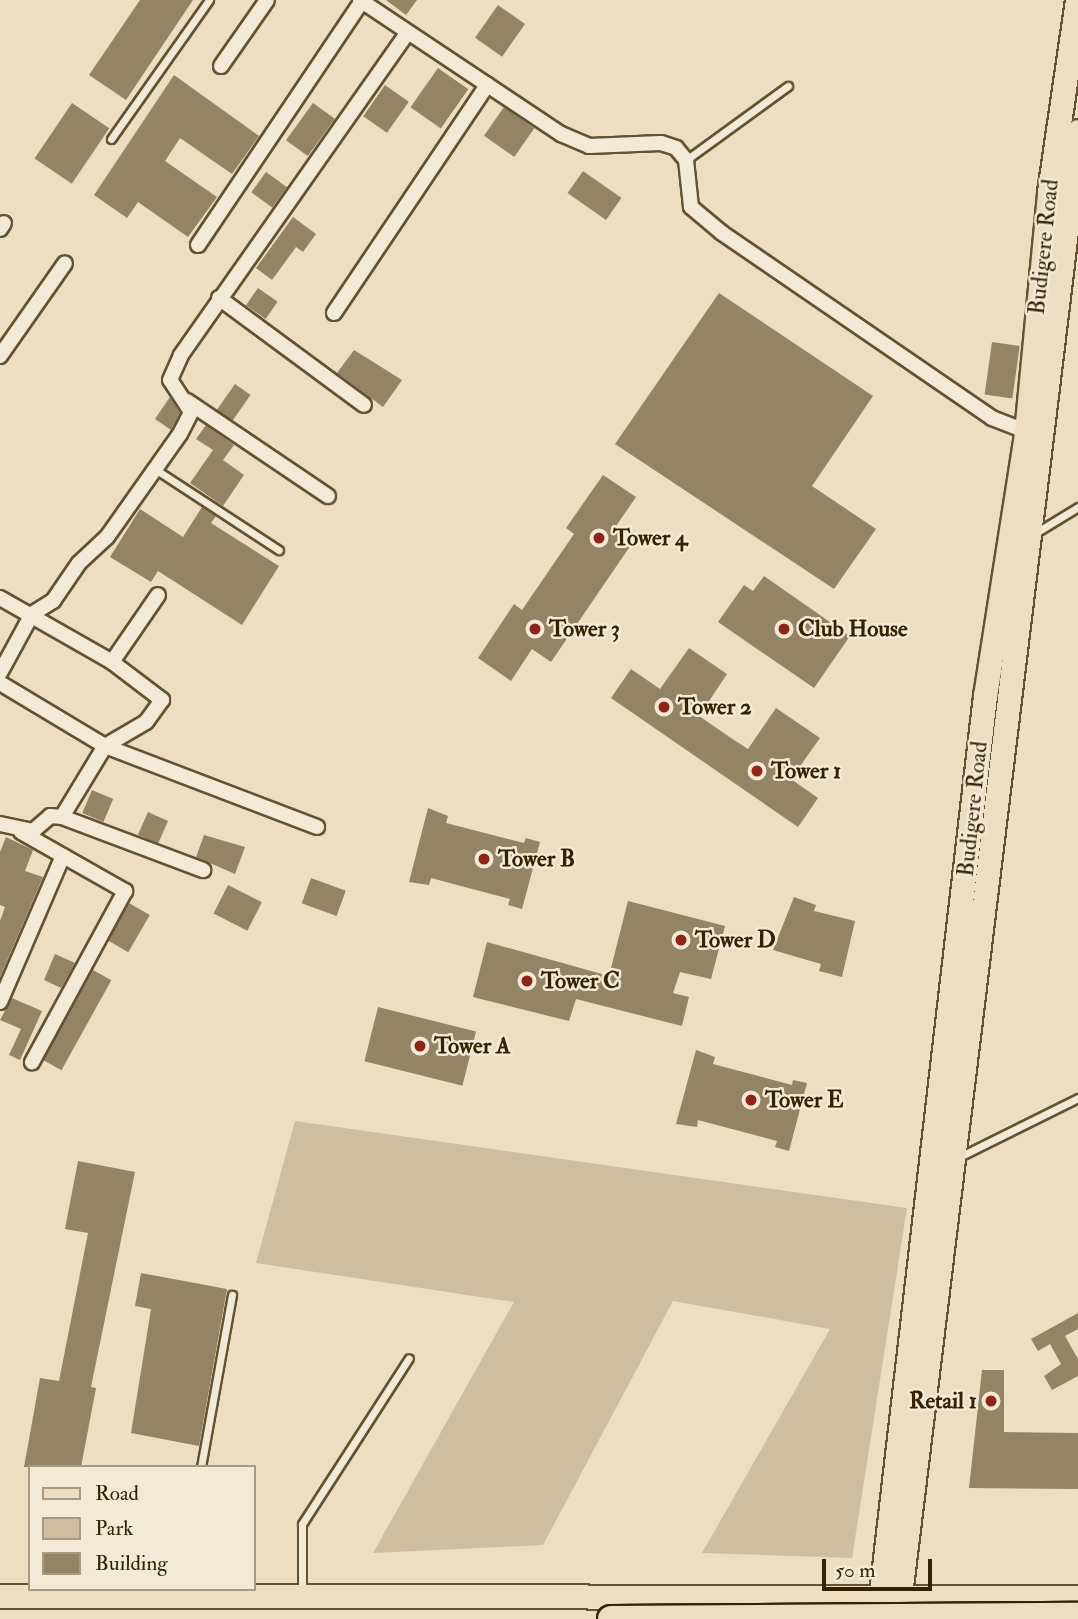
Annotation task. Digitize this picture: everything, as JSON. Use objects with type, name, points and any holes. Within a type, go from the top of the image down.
[{"type":"highway","points":[[611,1619],[1078,1616]]},
{"type":"main road","name":"Budigere Road","points":[[878,1619],[889,1593],[954,1159],[1028,538],[1049,192],[1077,0]]},
{"type":"main road","name":"Budigere Road","points":[[897,1619],[889,1593],[985,696],[1034,434],[1078,131]]},
{"type":"main road","points":[[0,1596],[211,1592],[302,1595],[889,1593],[1078,1597]]},
{"type":"street","points":[[221,66],[267,0]]},
{"type":"street","points":[[198,245],[361,1],[487,85],[589,146],[661,144],[676,148],[686,160],[691,207],[722,233],[992,418],[1034,434]]},
{"type":"street","points":[[0,673],[32,614],[53,601],[79,562],[107,537],[190,416],[171,373],[219,298],[407,33]]},
{"type":"street","points":[[334,313],[487,85]]},
{"type":"street","points":[[0,356],[65,263]]},
{"type":"street","points":[[219,298],[364,405]]},
{"type":"street","points":[[182,398],[328,496]]},
{"type":"street","points":[[111,662],[158,595]]},
{"type":"street","points":[[0,598],[32,614],[158,694],[161,705],[146,722],[106,746],[62,817]]},
{"type":"street","points":[[0,683],[106,746],[317,827]]},
{"type":"street","points":[[21,832],[33,831],[50,816],[62,817],[203,870]]},
{"type":"street","points":[[0,824],[21,832],[125,891],[32,1062]]},
{"type":"street","points":[[0,1002],[63,856]]},
{"type":"lane","points":[[111,138],[209,0]]},
{"type":"lane","points":[[686,160],[788,86]]},
{"type":"lane","points":[[155,469],[279,550]]},
{"type":"lane","points":[[1028,538],[1078,507]]},
{"type":"lane","points":[[954,1159],[1078,1098]]},
{"type":"lane","points":[[201,1465],[232,1295]]},
{"type":"lane","points":[[302,1595],[302,1524],[410,1359]]},
{"type":"green space","points":[[295,1121],[907,1208],[852,1558],[702,1553],[830,1329],[673,1301],[543,1545],[373,1553],[514,1302],[256,1263]]},
{"type":"building","points":[[140,0],[193,0],[126,100],[89,75]]},
{"type":"building","points":[[386,0],[417,0],[406,15]]},
{"type":"building","points":[[498,5],[525,24],[502,57],[475,38]]},
{"type":"building","points":[[438,68],[468,89],[441,129],[410,107]]},
{"type":"building","points":[[174,75],[259,136],[232,174],[180,138],[165,161],[217,197],[188,237],[138,202],[127,218],[94,195]]},
{"type":"building","points":[[385,85],[409,102],[387,133],[363,116]]},
{"type":"building","points":[[72,103],[109,128],[72,184],[35,159]]},
{"type":"building","points":[[313,103],[335,119],[308,156],[286,140]]},
{"type":"building","points":[[504,107],[534,128],[514,157],[484,136]]},
{"type":"building","points":[[583,171],[622,198],[606,220],[568,193]]},
{"type":"building","points":[[266,172],[287,187],[272,208],[251,192]]},
{"type":"building","points":[[293,217],[316,234],[303,252],[296,247],[272,280],[256,268]]},
{"type":"building","points":[[258,288],[278,302],[266,319],[246,305]]},
{"type":"building","points":[[719,293],[873,396],[812,486],[876,529],[834,589],[615,444]]},
{"type":"building","points":[[992,342],[1020,346],[1012,398],[985,394]]},
{"type":"building","points":[[354,350],[402,380],[383,407],[337,373]]},
{"type":"building","points":[[235,384],[251,395],[232,421],[217,410]]},
{"type":"building","points":[[170,397],[180,413],[171,430],[155,419]]},
{"type":"building","points":[[206,425],[234,445],[223,460],[244,475],[223,506],[190,483],[213,450],[196,439]]},
{"type":"building","points":[[603,475],[636,497],[614,529],[633,542],[551,662],[532,649],[511,681],[478,658],[514,604],[522,610],[574,534],[566,528]]},
{"type":"building","points":[[202,507],[216,516],[211,523],[279,566],[242,625],[158,571],[151,582],[110,557],[140,509],[183,537]]},
{"type":"building","name":"Club House","points":[[764,576],[850,636],[814,688],[718,622],[744,585],[753,591]]},
{"type":"building","points":[[689,648],[727,674],[699,716],[731,738],[748,749],[776,708],[820,738],[791,779],[818,798],[798,827],[611,698],[631,669],[660,689]]},
{"type":"building","points":[[92,790],[113,799],[103,822],[82,813]]},
{"type":"building","name":"Tower B","points":[[428,808],[448,816],[446,823],[524,843],[526,838],[540,842],[522,909],[508,905],[510,899],[431,878],[429,885],[409,882]]},
{"type":"building","points":[[148,812],[168,821],[158,844],[138,835]]},
{"type":"building","points":[[204,835],[245,847],[235,874],[196,857]]},
{"type":"building","points":[[6,837],[33,850],[25,871],[43,877],[0,977],[0,921],[5,907],[0,905],[0,852]]},
{"type":"building","points":[[311,878],[346,891],[337,916],[302,903]]},
{"type":"building","points":[[228,885],[262,902],[247,931],[213,914]]},
{"type":"building","points":[[794,897],[816,905],[814,911],[855,921],[842,977],[819,971],[821,964],[773,950]]},
{"type":"building","points":[[628,901],[725,926],[711,979],[680,972],[673,993],[689,997],[682,1026],[576,999],[569,1021],[473,997],[487,942],[609,976]]},
{"type":"building","points":[[129,903],[150,915],[128,952],[108,940]]},
{"type":"building","points":[[55,954],[75,963],[61,988],[44,980]]},
{"type":"building","points":[[93,970],[111,980],[61,1070],[43,1060]]},
{"type":"building","points":[[12,998],[42,1011],[20,1060],[9,1055],[21,1029],[0,1020]]},
{"type":"building","name":"Tower A","points":[[378,1007],[476,1031],[462,1086],[364,1061]]},
{"type":"building","name":"Tower E","points":[[696,1050],[715,1057],[713,1064],[792,1085],[793,1080],[807,1083],[789,1151],[775,1147],[777,1141],[698,1120],[697,1127],[676,1124]]},
{"type":"building","points":[[78,1161],[135,1172],[91,1387],[96,1388],[81,1465],[24,1467],[40,1378],[59,1381],[88,1233],[65,1229]]},
{"type":"building","points":[[141,1273],[227,1289],[199,1446],[131,1433],[151,1309],[135,1306]]},
{"type":"building","points":[[1078,1313],[1078,1329],[1065,1336],[1078,1359],[1078,1376],[1052,1390],[1044,1376],[1061,1364],[1050,1344],[1038,1351],[1031,1339]]},
{"type":"building","name":"Retail 1","points":[[982,1370],[1004,1370],[1004,1432],[1078,1433],[1078,1489],[969,1488]]},
{"type":"place","name":"Tower 4","points":[[599,538]]},
{"type":"place","name":"Tower 3","points":[[535,629]]},
{"type":"place","name":"Club House","points":[[784,629]]},
{"type":"place","name":"Tower 2","points":[[664,707]]},
{"type":"place","name":"Tower 1","points":[[757,771]]},
{"type":"place","name":"Tower B","points":[[484,859]]},
{"type":"place","name":"Tower D","points":[[681,940]]},
{"type":"place","name":"Tower C","points":[[527,981]]},
{"type":"place","name":"Tower A","points":[[420,1046]]},
{"type":"place","name":"Tower E","points":[[751,1100]]},
{"type":"place","name":"Retail 1","points":[[991,1401]]}]
